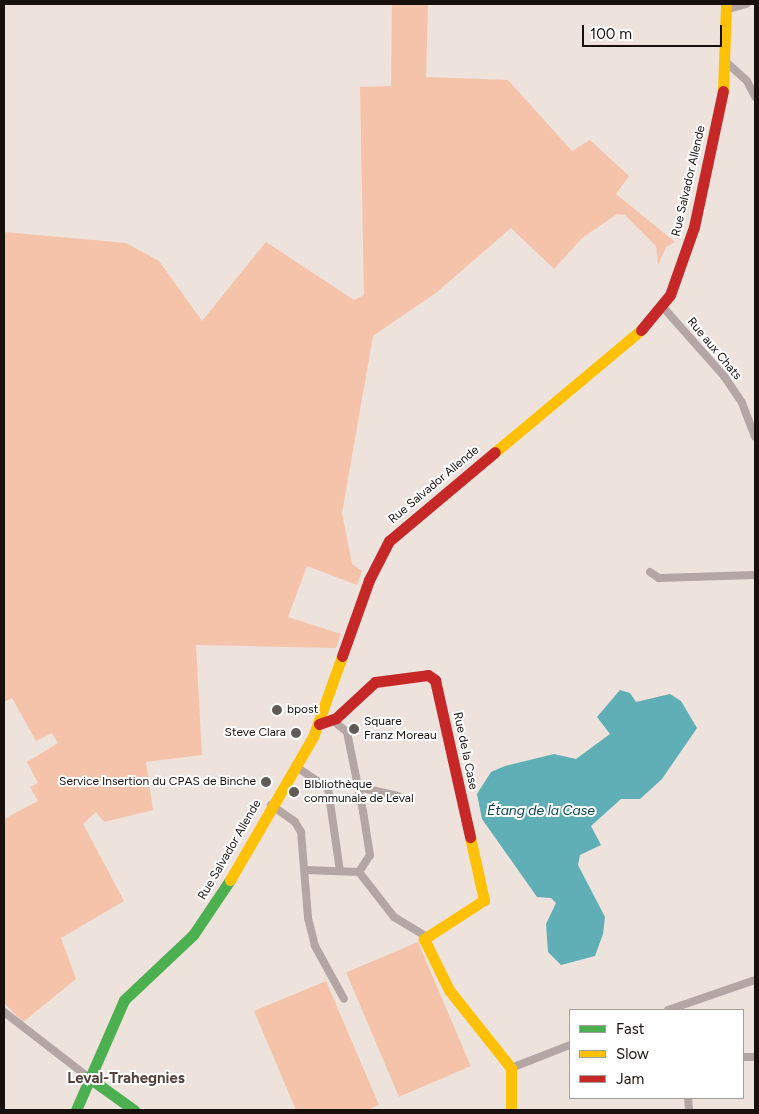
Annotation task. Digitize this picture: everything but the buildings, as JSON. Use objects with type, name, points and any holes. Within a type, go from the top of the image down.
[{"type":"street","points":[[725,7],[746,4]]},
{"type":"street","name":"Rue Salvador Allende","points":[[76,1110],[88,1077],[124,1000],[198,929],[296,766],[319,724],[369,580],[389,541],[643,328],[662,306],[677,283],[694,227],[724,87],[726,62],[725,7]]},
{"type":"street","points":[[726,62],[746,81],[755,97]]},
{"type":"street","name":"Rue aux Chats","points":[[662,306],[724,376],[742,403],[755,436]]},
{"type":"street","points":[[650,572],[659,578],[755,575]]},
{"type":"street","name":"Rue de la Case","points":[[319,724],[331,719],[375,682],[428,675],[435,680],[484,900],[427,937]]},
{"type":"street","points":[[331,719],[347,732],[358,787],[370,855],[359,872]]},
{"type":"street","points":[[296,766],[328,788],[340,871]]},
{"type":"street","points":[[358,787],[398,796]]},
{"type":"street","points":[[271,805],[298,827],[306,870],[305,900],[315,946],[344,999]]},
{"type":"street","points":[[306,870],[359,872],[394,916],[427,937],[448,990],[512,1068],[511,1110]]},
{"type":"street","points":[[671,1009],[755,980]]},
{"type":"street","points":[[4,1012],[134,1110]]},
{"type":"street","points":[[512,1068],[569,1045]]},
{"type":"shaded area","points":[[392,4],[428,4],[426,77],[508,80],[572,151],[590,140],[629,176],[616,194],[675,242],[666,247],[658,265],[656,246],[625,215],[617,214],[582,238],[554,269],[511,228],[437,292],[373,336],[342,513],[352,564],[362,571],[357,585],[307,566],[288,617],[341,634],[336,648],[196,645],[202,755],[146,762],[153,810],[104,822],[96,812],[83,824],[124,901],[61,938],[76,979],[23,1022],[4,1003],[4,819],[38,801],[30,787],[38,783],[27,762],[58,743],[52,733],[36,741],[12,698],[4,702],[4,232],[126,243],[159,261],[202,321],[266,242],[354,300],[364,295],[360,87],[391,86]]},
{"type":"shaded area","points":[[418,942],[471,1066],[399,1097],[346,972]]},
{"type":"shaded area","points":[[326,981],[379,1105],[367,1110],[296,1110],[254,1011]]},
{"type":"water","name":"Étang de la Case","points":[[620,690],[630,693],[636,702],[670,694],[681,701],[697,728],[662,779],[640,799],[621,799],[591,826],[601,845],[580,855],[578,865],[605,917],[603,934],[595,956],[561,965],[548,952],[546,924],[556,903],[551,898],[537,897],[482,819],[477,794],[491,772],[505,766],[554,754],[576,759],[610,734],[597,717]]},
{"type":"traffic: fast","points":[[76,1110],[124,1000],[193,935],[230,880]]},
{"type":"traffic: fast","points":[[88,1077],[134,1110]]},
{"type":"traffic: slow","points":[[723,91],[726,4]]},
{"type":"traffic: slow","points":[[495,452],[641,330]]},
{"type":"traffic: slow","points":[[230,880],[313,737],[342,656]]},
{"type":"traffic: slow","points":[[470,837],[484,900],[424,939],[449,990],[511,1068],[511,1110]]},
{"type":"traffic: jam","points":[[641,330],[670,295],[694,227],[723,91]]},
{"type":"traffic: jam","points":[[342,656],[369,580],[389,541],[495,452]]},
{"type":"traffic: jam","points":[[319,724],[336,718],[375,682],[428,675],[435,680],[470,837]]},
{"type":"place","name":"bpost","points":[[277,710]]},
{"type":"place","name":"Square Franz Moreau","points":[[354,729]]},
{"type":"place","name":"Steve Clara","points":[[296,733]]},
{"type":"place","name":"Service Insertion du CPAS de Binche","points":[[266,782]]},
{"type":"place","name":"BIbliothèque communale de Leval","points":[[294,792]]},
{"type":"district","name":"Leval-Trahegnies","points":[[126,1079]]}]
